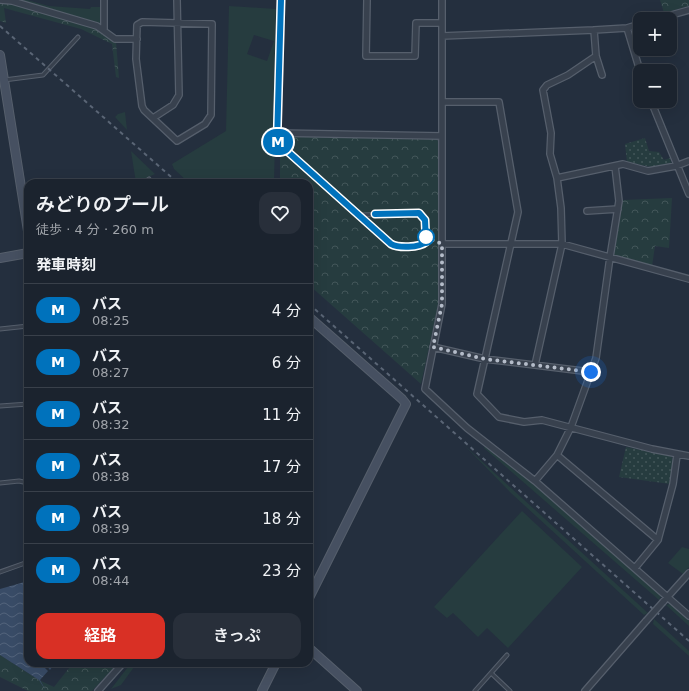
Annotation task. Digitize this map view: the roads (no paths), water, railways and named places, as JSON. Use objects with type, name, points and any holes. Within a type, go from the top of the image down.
[{"type":"street","points":[[0,0],[12,1],[97,26],[115,39],[136,39]]},
{"type":"street","points":[[104,0],[104,31]]},
{"type":"street","points":[[153,118],[173,105],[178,95],[177,0]]},
{"type":"street","points":[[281,0],[278,133],[442,136]]},
{"type":"street","points":[[366,0],[366,56],[415,56],[416,23],[442,23]]},
{"type":"street","points":[[442,0],[442,304],[425,389],[467,428],[535,481],[689,616]]},
{"type":"street","points":[[677,13],[689,10]]},
{"type":"street","points":[[142,22],[177,23],[212,24],[211,115],[205,124],[177,141],[142,106],[136,59],[136,39],[137,24],[142,22]]},
{"type":"street","points":[[442,36],[594,30],[627,28],[633,26]]},
{"type":"street","points":[[627,28],[638,64]]},
{"type":"street","points":[[594,30],[596,56],[602,76]]},
{"type":"street","points":[[0,55],[24,206]]},
{"type":"street","points":[[536,365],[562,244],[562,208],[558,178],[550,154],[551,133],[543,90],[547,85],[568,75],[596,56]]},
{"type":"street","points":[[442,102],[499,102],[518,212],[477,394],[499,417],[524,422],[542,420],[677,455],[689,456]]},
{"type":"street","points":[[654,108],[676,166],[689,194]]},
{"type":"street","points":[[558,178],[623,164],[648,170],[676,166],[689,161]]},
{"type":"street","points":[[535,481],[557,455],[571,427],[596,358],[619,201],[615,166]]},
{"type":"street","points":[[587,211],[618,209]]},
{"type":"street","points":[[442,244],[562,244],[689,279]]},
{"type":"street","points":[[0,258],[24,254]]},
{"type":"street","points":[[313,321],[406,404],[313,590]]},
{"type":"street","points":[[433,347],[485,359],[591,372]]},
{"type":"street","points":[[557,455],[658,540]]},
{"type":"street","points":[[635,568],[658,540],[673,484],[677,455]]},
{"type":"street","points":[[584,691],[689,573]]},
{"type":"street","points":[[313,652],[357,691]]},
{"type":"street","points":[[98,691],[119,667]]},
{"type":"street","points":[[262,691],[274,667]]},
{"type":"lane","points":[[4,80],[43,75],[78,37]]},
{"type":"lane","points":[[278,133],[277,142],[395,246],[420,246],[426,242],[425,220],[419,213],[361,215]]},
{"type":"lane","points":[[0,329],[24,326]]},
{"type":"lane","points":[[0,406],[24,404]]},
{"type":"lane","points":[[0,483],[24,483]]},
{"type":"lane","points":[[0,572],[24,563]]},
{"type":"lane","points":[[475,691],[507,655]]},
{"type":"lane","points":[[491,673],[510,691]]},
{"type":"water","points":[[24,582],[24,667],[44,667],[48,671],[40,680],[46,691],[39,680],[0,655],[0,589]]},
{"type":"railway","points":[[0,26],[173,179]]},
{"type":"railway","points":[[313,308],[689,641]]}]
